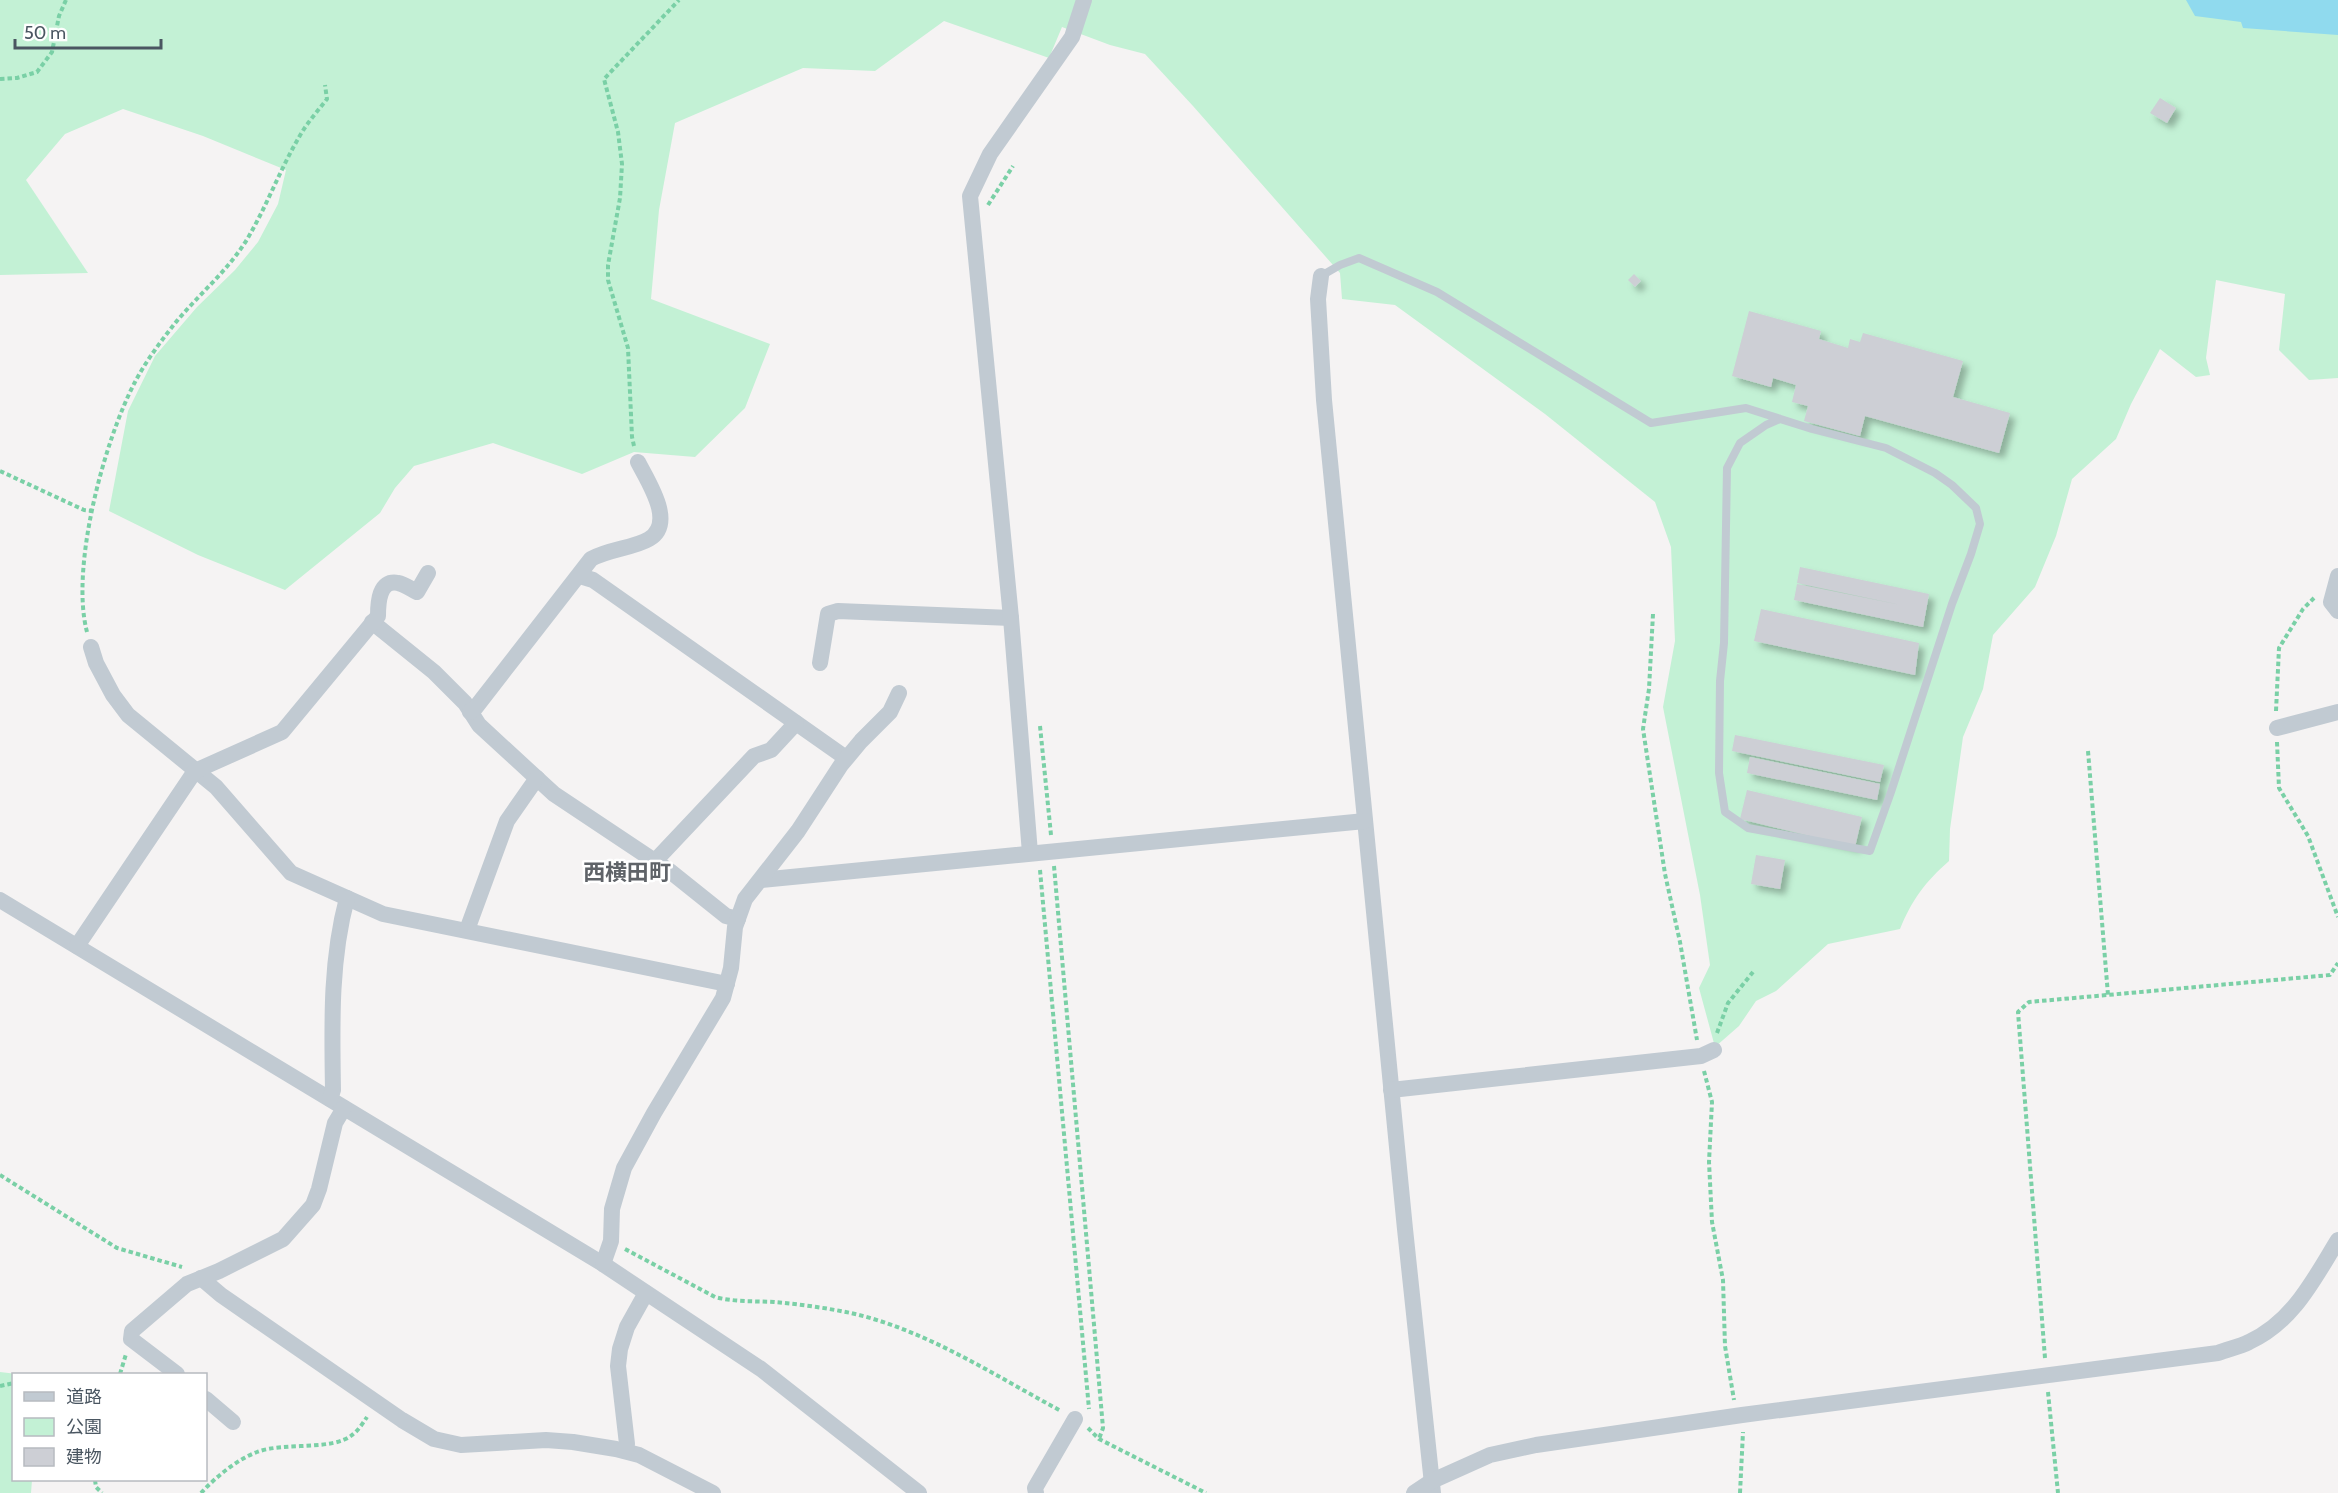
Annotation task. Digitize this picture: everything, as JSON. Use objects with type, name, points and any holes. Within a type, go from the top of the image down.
[{"type":"street","points":[[1042,852],[1011,618],[970,196],[990,154],[1072,37],[1084,0]]},
{"type":"street","points":[[1321,276],[1318,299],[1324,400],[1432,1487]]},
{"type":"street","points":[[470,712],[580,576],[591,559],[602,553],[650,539],[661,526],[662,515],[639,462]]},
{"type":"street","points":[[77,946],[195,771],[282,732],[378,616],[379,598],[383,588],[390,583],[398,583],[417,592],[428,573]]},
{"type":"street","points":[[580,576],[593,580],[846,758]]},
{"type":"street","points":[[2338,576],[2331,602],[2338,611]]},
{"type":"street","points":[[820,663],[828,614],[838,611],[1011,618]]},
{"type":"street","points":[[372,622],[434,672],[465,703],[479,725],[554,794],[656,861],[726,915],[738,919]]},
{"type":"street","points":[[91,647],[96,663],[113,695],[128,716],[216,787],[291,873],[383,914],[727,984]]},
{"type":"street","points":[[603,1264],[611,1241],[612,1209],[624,1168],[723,998],[731,968],[735,927],[745,899],[798,831],[846,758],[890,712],[899,693]]},
{"type":"street","points":[[2277,728],[2338,712]]},
{"type":"street","points":[[656,861],[754,756],[771,750],[796,723]]},
{"type":"street","points":[[467,930],[507,821],[537,778]]},
{"type":"street","points":[[761,880],[1365,821]]},
{"type":"street","points":[[176,1373],[130,1339],[132,1331],[187,1284],[283,1239],[313,1205],[319,1189],[335,1123],[337,1104],[333,1090],[333,986],[339,931],[347,898]]},
{"type":"street","points":[[0,900],[603,1264],[761,1369],[919,1493]]},
{"type":"street","points":[[1391,1090],[1701,1056],[1713,1050]]},
{"type":"street","points":[[1414,1493],[1432,1487],[1490,1455],[1536,1445],[1742,1415],[2207,1355],[2249,1342],[2274,1328],[2298,1304],[2338,1240]]},
{"type":"street","points":[[201,1278],[221,1295],[379,1404],[434,1439],[461,1445],[546,1440],[625,1451],[639,1455],[713,1493]]},
{"type":"street","points":[[625,1451],[627,1444],[618,1366],[620,1349],[627,1328],[646,1293]]},
{"type":"street","points":[[207,1400],[233,1422]]},
{"type":"street","points":[[1036,1493],[1035,1488],[1079,1421]]},
{"type":"lane","points":[[1321,276],[1340,265],[1359,258],[1427,288],[1652,423],[1746,408],[1887,447],[1952,485],[1976,508],[1980,524],[1870,851],[1748,828],[1725,812],[1719,773],[1727,468],[1740,443],[1766,425],[1780,419]]},
{"type":"path","points":[[0,80],[18,78],[37,72],[52,52],[59,16],[66,0]]},
{"type":"path","points":[[639,462],[632,437],[628,348],[608,280],[608,264],[620,198],[622,164],[618,132],[604,79],[680,0]]},
{"type":"path","points":[[91,647],[82,614],[81,586],[93,511],[104,463],[121,414],[135,382],[176,322],[230,263],[249,236],[297,140],[327,99],[325,85]]},
{"type":"path","points":[[987,207],[1013,166]]},
{"type":"path","points":[[0,471],[84,510],[93,511]]},
{"type":"path","points":[[2333,593],[2318,595],[2303,609],[2279,648],[2277,728],[2279,788],[2308,836],[2338,917]]},
{"type":"path","points":[[1039,719],[1042,852],[1089,1413],[1079,1421]]},
{"type":"path","points":[[2088,751],[2108,995]]},
{"type":"path","points":[[1042,852],[1103,1428],[1099,1438]]},
{"type":"path","points":[[2058,1493],[2018,1012],[2029,1002],[2330,975],[2338,963]]},
{"type":"path","points":[[1713,1050],[1719,1023],[1728,1003],[1753,972]]},
{"type":"path","points":[[0,1175],[117,1248],[182,1267],[201,1278]]},
{"type":"path","points":[[611,1241],[715,1297],[730,1301],[777,1302],[851,1313],[887,1323],[963,1358],[1079,1421],[1099,1438],[1206,1493]]},
{"type":"path","points":[[201,1493],[226,1471],[257,1452],[291,1446],[341,1442],[353,1435],[379,1404]]},
{"type":"green space","points":[[0,0],[2338,0],[2338,378],[2309,380],[2279,350],[2285,294],[2216,280],[2206,358],[2210,375],[2196,377],[2160,349],[2131,404],[2116,439],[2072,479],[2056,536],[2035,587],[1993,635],[1983,689],[1963,737],[1950,829],[1949,861],[1920,892],[1900,929],[1828,944],[1776,991],[1756,1001],[1739,1026],[1715,1047],[1699,988],[1710,965],[1700,895],[1663,707],[1675,641],[1671,547],[1655,502],[1545,414],[1395,305],[1342,299],[1340,273],[1145,54],[1110,45],[1062,27],[1049,58],[944,21],[875,71],[803,68],[675,123],[659,210],[651,299],[770,344],[745,408],[695,457],[634,452],[582,474],[493,443],[414,466],[395,488],[380,513],[285,590],[198,555],[109,511],[128,411],[155,356],[258,242],[278,204],[286,170],[203,136],[123,109],[65,134],[26,180],[88,273],[0,275]]},
{"type":"green space","points":[[0,1372],[12,1373],[12,1481],[32,1481],[31,1493],[0,1493]]},
{"type":"water","points":[[2186,0],[2338,0],[2338,35],[2243,28],[2241,22],[2195,16]]},
{"type":"building","points":[[2160,98],[2176,108],[2167,123],[2150,113]]},
{"type":"building","points":[[1634,274],[1641,281],[1635,287],[1628,280]]},
{"type":"building","points":[[1749,311],[1821,331],[1819,339],[1848,348],[1850,339],[1860,342],[1863,333],[1963,361],[1953,397],[2010,413],[1999,453],[1865,416],[1860,436],[1804,421],[1808,406],[1792,402],[1796,385],[1773,378],[1771,387],[1732,376]]},
{"type":"building","points":[[1800,567],[1929,594],[1923,627],[1794,600],[1797,584],[1901,605],[1797,583]]},
{"type":"building","points":[[1761,609],[1919,643],[1915,675],[1754,641]]},
{"type":"building","points":[[1735,735],[1884,765],[1880,782],[1732,751]]},
{"type":"building","points":[[1750,757],[1880,784],[1877,800],[1747,773]]},
{"type":"building","points":[[1747,790],[1862,817],[1855,847],[1740,819]]},
{"type":"building","points":[[1756,855],[1785,860],[1780,889],[1751,884]]},
{"type":"district","name":"西横田町","points":[[627,872]]}]
